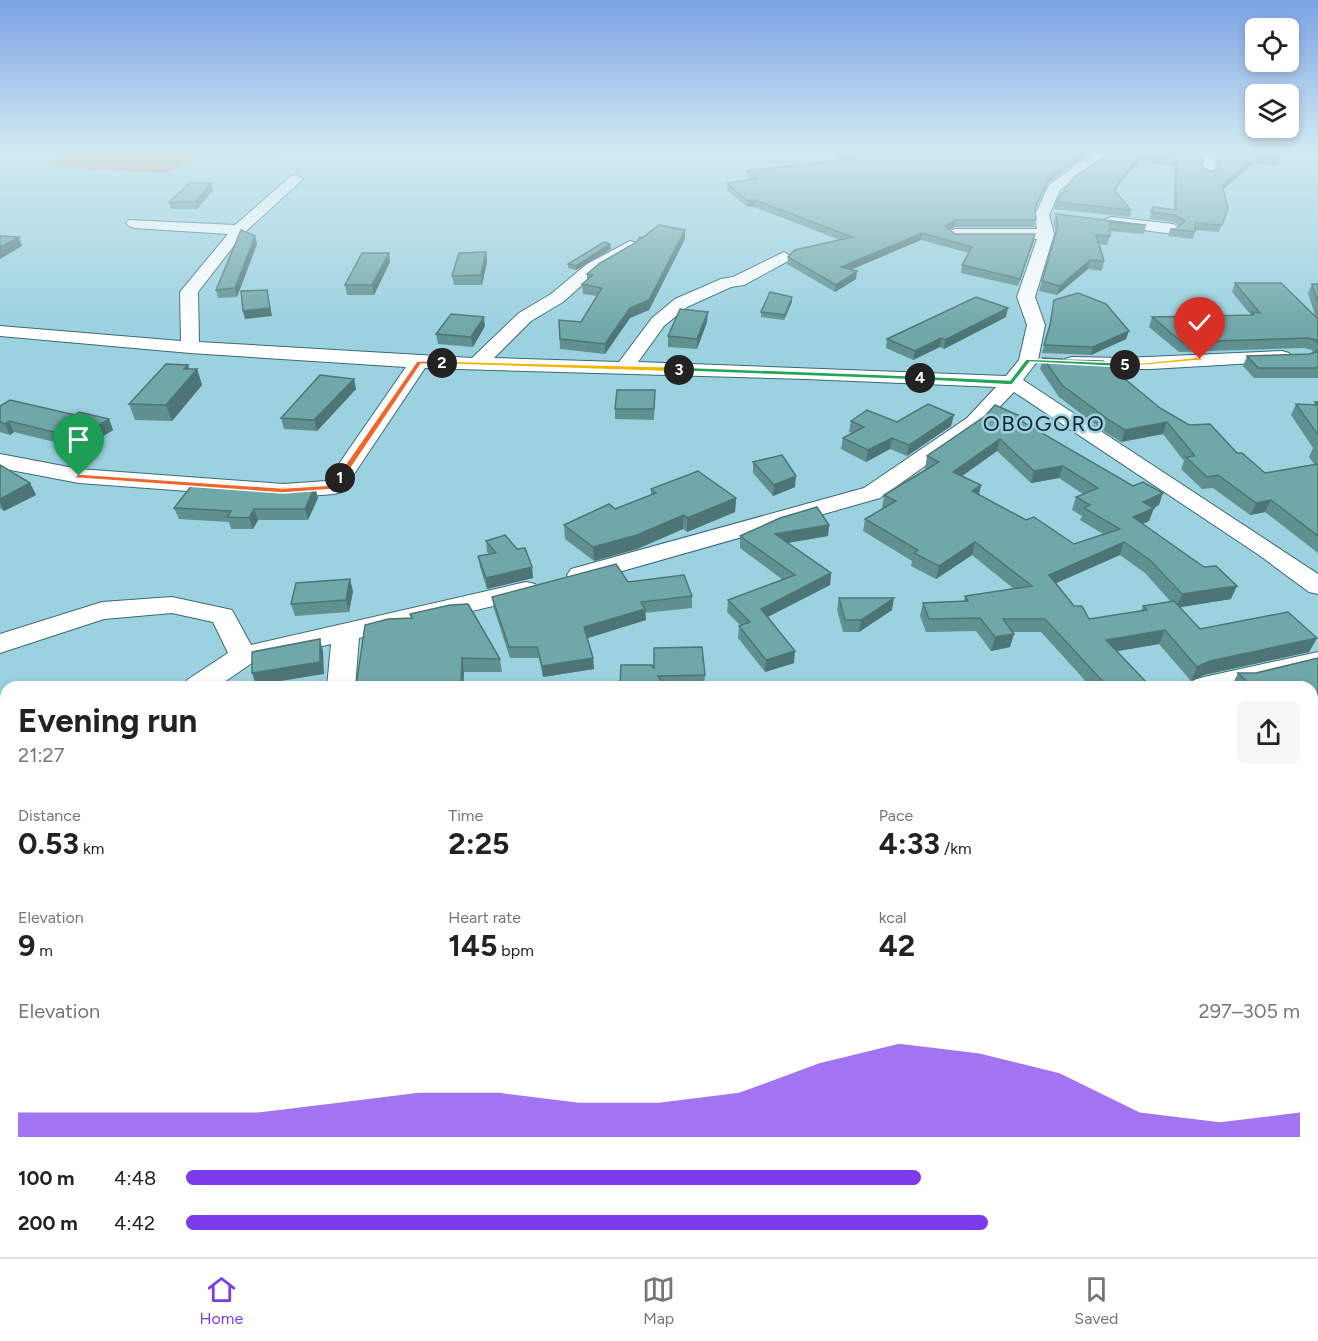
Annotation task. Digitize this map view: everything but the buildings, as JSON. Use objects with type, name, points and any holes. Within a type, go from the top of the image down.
[{"type":"street","points":[[190,347],[189,292],[239,230],[261,211]]},
{"type":"street","points":[[206,681],[243,656],[520,592],[872,493],[974,422],[1012,382],[1028,360],[1036,324],[1026,297],[1046,234],[1042,215],[1044,211]]},
{"type":"street","points":[[1042,215],[1059,216]]},
{"type":"street","points":[[1093,220],[1173,229]]},
{"type":"street","points":[[134,223],[239,230]]},
{"type":"street","points":[[954,234],[1046,234]]},
{"type":"street","points":[[477,364],[525,317],[557,298],[593,267],[630,246]]},
{"type":"street","points":[[624,368],[658,322],[681,303],[727,283],[738,281],[784,257]]},
{"type":"street","points":[[0,331],[190,347],[419,362],[1012,382],[1268,550],[1318,586]]},
{"type":"street","points":[[1028,360],[1118,365],[1200,359],[1304,356]]},
{"type":"street","points":[[0,461],[79,476],[283,490],[334,487],[419,362]]},
{"type":"street","points":[[0,644],[102,611],[172,605],[223,616],[243,656]]},
{"type":"street","points":[[342,681],[346,633]]},
{"type":"street","points":[[1230,681],[1318,661]]},
{"type":"district","name":"OBOGORO","points":[[1044,423]]},
{"type":"route","points":[[79,476],[283,490],[334,487],[419,362],[806,373],[1012,382],[1028,360],[1118,365],[1200,359]]}]
